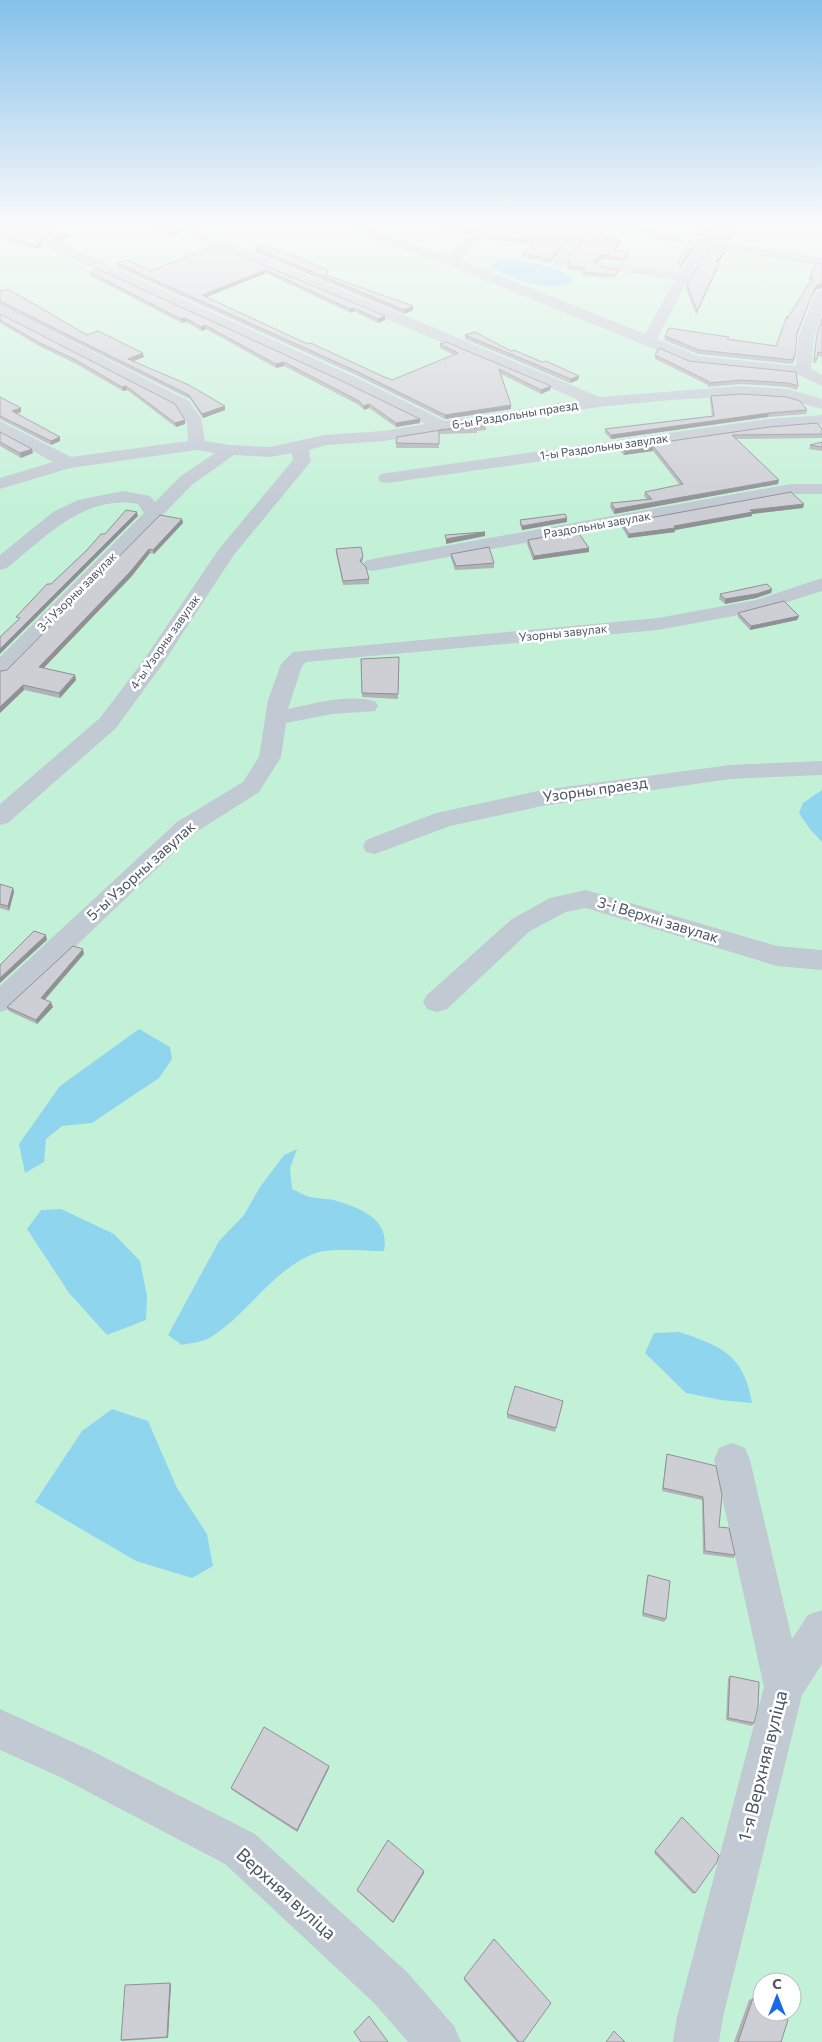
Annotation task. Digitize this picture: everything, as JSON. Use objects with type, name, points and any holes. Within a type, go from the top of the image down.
[{"type":"lane","points":[[22,320],[183,404],[192,414],[198,427],[197,445]]},
{"type":"lane","name":"6-ы Раздольны праезд","points":[[218,320],[349,380],[443,426],[598,402],[671,395],[742,391],[787,394],[822,404]]},
{"type":"lane","points":[[403,320],[598,402]]},
{"type":"lane","points":[[595,320],[695,360],[803,371],[822,381]]},
{"type":"lane","points":[[648,342],[660,320]]},
{"type":"lane","points":[[803,371],[806,338],[812,320]]},
{"type":"lane","name":"1-ы Раздольны завулак","points":[[387,478],[768,424],[822,420]]},
{"type":"lane","points":[[0,426],[68,463]]},
{"type":"lane","points":[[0,484],[68,463],[197,445],[230,450],[270,452],[300,447],[325,440],[384,436],[443,426]]},
{"type":"lane","name":"4-ы Узорны завулак","points":[[0,817],[108,723],[151,665],[226,553],[302,462],[300,447]]},
{"type":"lane","name":"3-і Узорны завулак","points":[[0,669],[187,480],[230,450]]},
{"type":"lane","name":"Раздольны завулак","points":[[372,565],[563,532],[791,489],[822,490]]},
{"type":"lane","points":[[0,564],[60,516],[84,504],[123,496],[144,500],[154,515]]},
{"type":"lane","name":"Узорны завулак","points":[[300,656],[658,624],[760,606],[822,584]]},
{"type":"lane","name":"5-ы Узорны завулак","points":[[0,1002],[185,828],[251,787],[270,757],[279,700],[292,664],[300,656]]},
{"type":"lane","points":[[276,719],[338,705],[367,706]]},
{"type":"lane","name":"Узорны праезд","points":[[375,846],[444,819],[542,798],[730,772],[822,768]]},
{"type":"lane","name":"3-і Верхні завулак","points":[[437,1002],[521,925],[559,904],[586,899],[777,956],[822,960]]},
{"type":"lane","name":"1-я Верхняя вуліца","points":[[696,2042],[700,2017],[784,1687],[732,1460]]},
{"type":"lane","points":[[784,1687],[822,1629]]},
{"type":"lane","name":"Верхняя вуліца","points":[[0,1729],[74,1762],[240,1849],[391,1988],[438,2042]]},
{"type":"green space","points":[[0,320],[822,320],[822,2042],[0,2042]]},
{"type":"water","points":[[822,790],[822,842],[799,813],[803,803]]},
{"type":"water","points":[[139,1029],[170,1047],[172,1059],[159,1078],[92,1123],[62,1126],[46,1139],[44,1162],[25,1173],[19,1144],[60,1086]]},
{"type":"water","points":[[297,1149],[290,1168],[292,1189],[313,1198],[334,1200],[365,1212],[379,1224],[383,1231],[385,1240],[384,1251],[325,1251],[303,1259],[275,1279],[225,1327],[211,1337],[182,1345],[168,1335],[219,1241],[244,1215],[260,1187],[284,1155]]},
{"type":"water","points":[[61,1209],[114,1234],[140,1261],[147,1296],[146,1320],[107,1335],[69,1293],[27,1229],[41,1210]]},
{"type":"water","points":[[679,1332],[707,1342],[729,1355],[737,1363],[743,1374],[752,1403],[721,1400],[686,1393],[645,1353],[654,1333]]},
{"type":"water","points":[[112,1409],[148,1421],[177,1488],[207,1534],[213,1566],[192,1578],[136,1561],[35,1502],[82,1431]]},
{"type":"building","points":[[1,320],[12,320],[175,404],[185,420],[175,423],[126,386],[122,387],[76,360],[38,342]]},
{"type":"building","points":[[39,320],[62,320],[87,335],[98,331],[143,353],[128,359],[189,385],[225,406],[202,414],[189,395]]},
{"type":"building","points":[[189,320],[210,320],[420,419],[396,423],[369,404],[364,406],[359,401],[284,362],[276,364],[205,325],[201,327]]},
{"type":"building","points":[[244,320],[256,320],[392,380],[458,353],[440,344],[446,342],[551,386],[541,390],[499,369],[511,405],[445,415],[356,371]]},
{"type":"building","points":[[785,320],[802,320],[797,333],[794,360],[699,350],[665,336],[669,328],[776,346]]},
{"type":"building","points":[[822,320],[822,353],[818,352],[817,359],[814,359],[817,334]]},
{"type":"building","points":[[475,332],[511,351],[514,350],[542,362],[546,361],[579,376],[571,379],[465,335]]},
{"type":"building","points":[[659,348],[689,361],[796,372],[798,386],[788,383],[742,380],[709,383],[655,355]]},
{"type":"building","points":[[742,394],[787,397],[800,401],[807,410],[769,413],[611,435],[605,429],[714,416],[711,396]]},
{"type":"building","points":[[0,397],[21,408],[12,411],[60,437],[51,441],[0,416]]},
{"type":"building","points":[[485,423],[486,426],[477,426],[477,428],[442,430]]},
{"type":"building","points":[[817,423],[822,429],[822,434],[732,435],[779,480],[615,509],[611,503],[652,499],[645,492],[683,484],[653,446],[625,451],[622,448],[769,427]]},
{"type":"building","points":[[439,430],[439,444],[396,443],[397,437]]},
{"type":"building","points":[[0,432],[32,449],[20,453],[0,442]]},
{"type":"building","points":[[822,442],[822,447],[810,445]]},
{"type":"building","points":[[791,492],[804,504],[750,510],[753,512],[674,526],[675,528],[629,534],[622,523]]},
{"type":"building","points":[[126,510],[137,512],[0,649],[0,637],[20,618],[16,617],[47,584],[51,584],[101,534],[105,534]]},
{"type":"building","points":[[565,514],[567,518],[522,526],[520,520]]},
{"type":"building","points":[[160,515],[182,519],[153,550],[149,549],[130,572],[39,667],[75,675],[59,693],[23,685],[0,707],[0,671],[7,670]]},
{"type":"building","points":[[577,531],[589,548],[534,556],[528,540]]},
{"type":"building","points":[[485,532],[446,539],[445,535]]},
{"type":"building","points":[[361,547],[363,556],[360,561],[366,567],[369,579],[343,581],[336,549]]},
{"type":"building","points":[[489,547],[494,563],[456,566],[451,554]]},
{"type":"building","points":[[767,584],[772,589],[756,594],[725,599],[720,594]]},
{"type":"building","points":[[784,601],[799,616],[751,626],[738,613]]},
{"type":"building","points":[[399,657],[398,694],[362,693],[361,659]]},
{"type":"building","points":[[0,884],[13,888],[8,906],[0,904]]},
{"type":"building","points":[[34,931],[46,935],[0,978],[0,965]]},
{"type":"building","points":[[73,946],[83,949],[41,998],[51,1002],[36,1020],[7,1007]]},
{"type":"building","points":[[515,1386],[563,1401],[556,1428],[507,1414]]},
{"type":"building","points":[[667,1454],[716,1466],[722,1495],[719,1527],[729,1528],[735,1555],[705,1551],[703,1497],[663,1488]]},
{"type":"building","points":[[648,1575],[670,1581],[666,1619],[643,1613]]},
{"type":"building","points":[[730,1676],[759,1682],[758,1707],[754,1723],[728,1718]]},
{"type":"building","points":[[264,1727],[329,1766],[297,1830],[231,1788]]},
{"type":"building","points":[[682,1817],[719,1855],[717,1862],[695,1893],[655,1851]]},
{"type":"building","points":[[388,1840],[424,1871],[393,1922],[357,1890]]},
{"type":"building","points":[[494,1939],[551,2003],[523,2042],[519,2042],[464,1978]]},
{"type":"building","points":[[170,1983],[167,2037],[121,2040],[125,1985]]},
{"type":"building","points":[[752,2001],[752,2022],[787,2022],[781,2042],[738,2042]]},
{"type":"building","points":[[369,2016],[388,2042],[361,2042],[354,2032]]},
{"type":"building","points":[[614,2031],[625,2042],[606,2042]]}]
